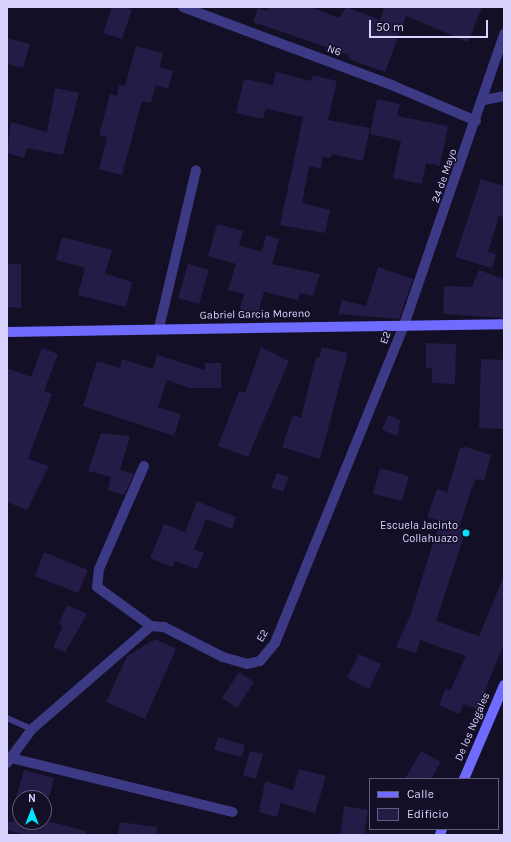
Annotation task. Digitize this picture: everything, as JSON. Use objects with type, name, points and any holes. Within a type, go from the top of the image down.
[{"type":"street","name":"N6","points":[[183,7],[394,86],[476,121]]},
{"type":"street","name":"24 de Mayo","points":[[404,325],[484,100],[504,34]]},
{"type":"street","points":[[484,100],[504,96]]},
{"type":"street","points":[[159,328],[196,170]]},
{"type":"street","name":"Gabriel Garcia Moreno","points":[[7,332],[159,328],[504,324]]},
{"type":"street","name":"E2","points":[[151,626],[164,627],[238,663],[254,663],[265,656],[275,643],[404,325]]},
{"type":"street","points":[[144,466],[99,569],[97,587],[151,626],[32,729],[9,761],[232,812]]},
{"type":"street","name":"De los Nogales","points":[[464,778],[504,685]]},
{"type":"lane","points":[[7,718],[32,729]]},
{"type":"building","points":[[112,7],[132,9],[122,39],[103,33]]},
{"type":"building","points":[[269,7],[310,7],[339,18],[346,7],[380,20],[384,7],[482,7],[468,42],[406,16],[385,72],[348,59],[349,55],[253,22],[258,8],[267,11]]},
{"type":"building","points":[[7,38],[30,44],[23,68],[7,64]]},
{"type":"building","points":[[136,46],[163,53],[160,67],[173,71],[168,89],[156,85],[151,103],[142,101],[122,175],[99,169],[107,137],[99,135],[110,94],[117,96],[119,85],[125,86]]},
{"type":"building","points":[[276,72],[311,81],[313,75],[337,81],[328,120],[370,128],[363,161],[332,154],[331,158],[323,157],[321,169],[309,166],[302,203],[330,210],[325,233],[280,225],[303,117],[266,109],[263,119],[236,113],[244,79],[273,85]]},
{"type":"building","points":[[55,88],[79,93],[63,155],[27,148],[24,158],[7,153],[11,122],[47,132]]},
{"type":"building","points":[[377,99],[400,104],[397,116],[448,126],[440,166],[426,163],[422,184],[393,178],[401,141],[370,134]]},
{"type":"building","points":[[481,179],[504,186],[504,218],[499,216],[488,252],[496,254],[492,268],[455,257]]},
{"type":"building","points":[[217,224],[243,231],[239,245],[262,252],[266,235],[279,239],[272,264],[320,274],[313,296],[300,293],[298,300],[264,292],[256,320],[238,315],[244,294],[228,290],[236,264],[208,256]]},
{"type":"building","points":[[62,237],[112,250],[105,274],[132,282],[126,307],[78,295],[85,268],[56,260]]},
{"type":"building","points":[[7,264],[21,264],[21,308],[7,307]]},
{"type":"building","points":[[188,264],[209,270],[199,304],[178,298]]},
{"type":"building","points":[[378,267],[413,279],[399,319],[338,314],[342,300],[366,306]]},
{"type":"building","points":[[479,270],[504,279],[504,318],[443,314],[444,286],[472,287]]},
{"type":"building","points":[[426,343],[456,344],[455,384],[432,383],[432,368],[426,368]]},
{"type":"building","points":[[261,347],[289,361],[248,457],[218,446],[239,391],[245,393]]},
{"type":"building","points":[[322,347],[348,353],[320,459],[282,447],[293,415],[301,418],[316,357],[319,358]]},
{"type":"building","points":[[42,348],[58,354],[44,391],[52,394],[28,459],[49,466],[27,510],[7,502],[7,368],[31,377]]},
{"type":"building","points":[[157,355],[205,370],[205,363],[221,363],[221,388],[190,388],[167,380],[158,407],[181,414],[174,436],[83,406],[97,361],[120,368],[122,359],[153,369]]},
{"type":"building","points":[[481,359],[504,360],[504,429],[479,428]]},
{"type":"building","points":[[388,415],[400,420],[398,436],[382,430]]},
{"type":"building","points":[[101,433],[130,436],[120,470],[134,474],[124,495],[108,490],[111,477],[88,471]]},
{"type":"building","points":[[466,447],[491,455],[484,481],[476,479],[471,490],[459,528],[466,530],[436,621],[479,636],[504,576],[504,644],[477,710],[464,704],[459,714],[439,705],[446,688],[450,691],[466,656],[420,640],[416,653],[396,647],[410,616],[440,521],[427,517],[437,489],[447,492],[460,448]]},
{"type":"building","points":[[380,468],[409,476],[402,501],[373,494]]},
{"type":"building","points":[[277,473],[289,477],[283,492],[271,487]]},
{"type":"building","points":[[197,501],[236,517],[232,529],[206,519],[194,549],[204,553],[197,569],[175,561],[172,567],[150,558],[164,524],[185,532]]},
{"type":"building","points":[[44,552],[88,570],[78,593],[35,576]]},
{"type":"building","points":[[67,605],[87,614],[65,652],[53,647],[63,626],[59,624]]},
{"type":"building","points":[[155,639],[176,649],[145,719],[106,702],[127,656]]},
{"type":"building","points":[[359,654],[381,664],[369,689],[347,678]]},
{"type":"building","points":[[239,672],[254,682],[237,708],[222,698]]},
{"type":"building","points":[[218,737],[245,745],[242,757],[214,750]]},
{"type":"building","points":[[250,751],[263,754],[256,779],[243,775]]},
{"type":"building","points":[[421,751],[441,762],[432,778],[406,778]]},
{"type":"building","points":[[299,769],[326,776],[315,813],[281,803],[277,817],[259,812],[265,781],[293,790]]},
{"type":"building","points":[[24,770],[54,778],[51,790],[18,790]]},
{"type":"building","points":[[344,806],[368,810],[364,835],[340,835]]},
{"type":"building","points":[[7,822],[12,822],[12,830],[52,830],[52,822],[86,831],[85,835],[24,835],[7,830]]},
{"type":"building","points":[[120,822],[157,827],[156,835],[118,835]]},
{"type":"place","name":"Escuela Jacinto Collahuazo","points":[[466,533]]}]
